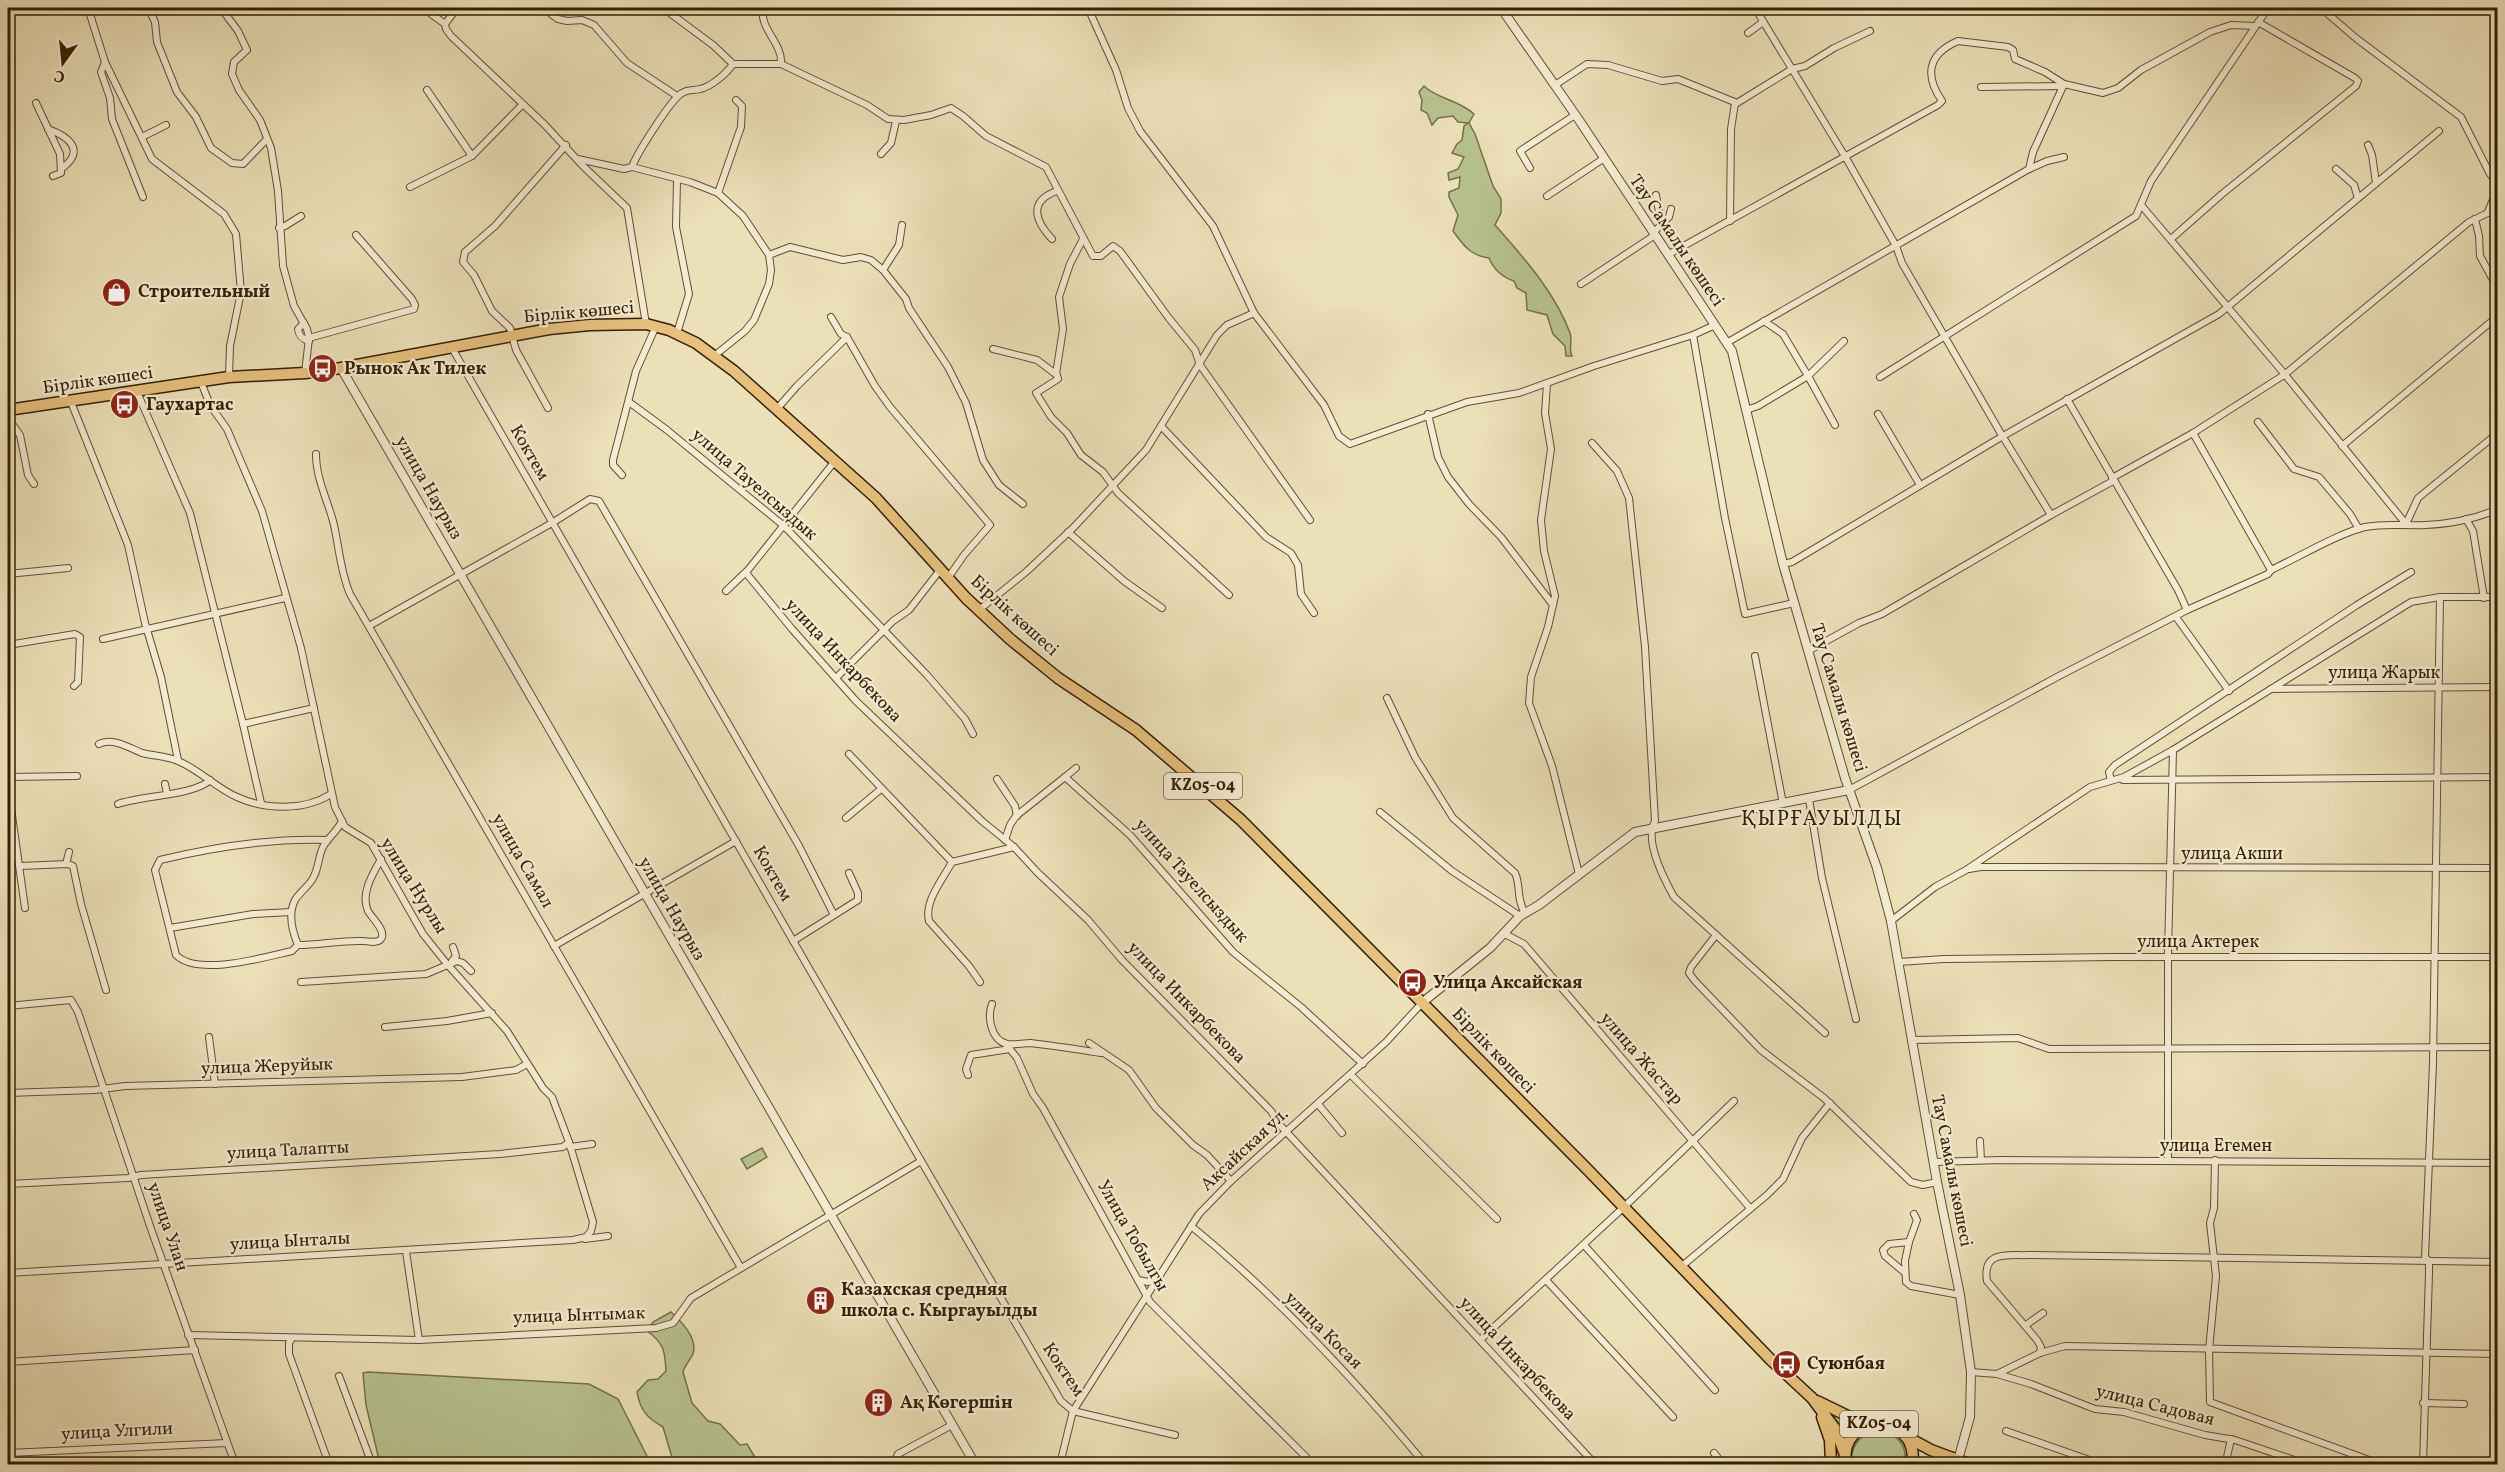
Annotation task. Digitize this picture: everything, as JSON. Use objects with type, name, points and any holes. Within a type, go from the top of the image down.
[{"type":"main road","name":"Бірлік көшесі","points":[[8,410],[229,377],[305,373],[342,368],[513,335],[590,325],[651,325],[677,333],[696,343],[835,461],[893,515],[978,610],[1058,678],[1136,730],[1241,820],[1682,1266],[1756,1345],[1812,1398]]},
{"type":"main road","name":"KZ05-04","points":[[1812,1398],[1850,1417],[1898,1430],[1912,1451],[1912,1464]]},
{"type":"main road","name":"KZ05-04","points":[[1812,1398],[1836,1430],[1846,1460]]},
{"type":"main road","points":[[1812,1398],[1828,1432],[1831,1464]]},
{"type":"main road","name":"KZ05-04","points":[[1846,1460],[1848,1443],[1858,1431],[1865,1426],[1881,1424]]},
{"type":"main road","name":"KZ05-04","points":[[1904,1436],[1970,1464]]},
{"type":"main road","points":[[1928,1464],[1952,1458]]},
{"type":"street","points":[[88,8],[105,62],[152,159],[224,214],[236,234],[241,292],[230,346],[229,377]]},
{"type":"street","points":[[148,8],[155,22],[157,42],[177,92],[196,117],[211,148],[232,163],[243,164],[266,140]]},
{"type":"street","points":[[221,8],[238,31],[247,50],[234,62],[232,74],[234,82],[260,120],[266,140],[271,147],[275,167],[280,247],[294,306],[304,323],[298,329],[301,337],[309,340],[414,309],[412,299],[356,235]]},
{"type":"street","points":[[423,8],[445,24],[451,36],[566,145],[627,208],[651,325],[636,371],[613,460],[613,465],[622,475]]},
{"type":"street","points":[[445,24],[458,8]]},
{"type":"street","points":[[663,8],[713,45],[733,64],[781,64],[896,121],[931,115],[951,108],[986,136],[1046,167],[1093,256],[1101,256],[1113,246],[1120,251],[1167,317],[1195,350],[1200,365],[1310,520]]},
{"type":"street","points":[[763,8],[763,19],[782,55],[781,64]]},
{"type":"street","points":[[1088,8],[1116,70],[1133,119],[1157,156],[1213,226],[1254,313],[1324,405],[1339,436],[1347,443],[1350,444],[1428,414],[1467,402],[1519,393],[1548,384],[1594,366],[1693,335],[1715,325]]},
{"type":"street","name":"Тау Самалы көшесі","points":[[1501,8],[1728,342],[1783,564],[1849,790],[1874,858],[1891,921],[1936,1182],[1960,1295],[1971,1372],[1970,1417],[1952,1458]]},
{"type":"street","points":[[1755,8],[1846,158],[1896,246],[1902,263],[2002,436],[2051,515]]},
{"type":"street","points":[[1880,377],[2124,226],[2136,216],[2151,181],[2267,9],[2258,8]]},
{"type":"street","points":[[2321,8],[2357,39],[2461,117],[2498,186],[2488,213]]},
{"type":"street","points":[[546,10],[558,19],[582,20],[594,25],[627,63],[677,96]]},
{"type":"street","points":[[1748,33],[1763,22]]},
{"type":"street","points":[[1981,87],[2063,85],[2103,93],[2118,88],[2141,70],[2210,32],[2232,25],[2256,24],[2358,81],[2356,86],[2170,239]]},
{"type":"street","points":[[1735,103],[1792,69],[1805,66],[1834,48],[1870,31]]},
{"type":"street","points":[[1669,254],[1938,105],[1944,100],[1934,89],[1929,74],[1933,62],[1958,41],[2008,47],[2013,50],[2015,59],[2045,72],[2063,85]]},
{"type":"street","points":[[105,62],[100,72],[110,98],[112,119],[143,197]]},
{"type":"street","points":[[1555,85],[1587,63],[1608,65],[1662,81],[1678,79],[1735,103]]},
{"type":"street","points":[[632,167],[646,141],[677,96],[690,89],[702,89],[720,77],[733,64]]},
{"type":"street","points":[[2029,169],[2033,152],[2063,85]]},
{"type":"street","points":[[427,90],[472,156]]},
{"type":"street","points":[[718,192],[741,127],[742,106],[736,100]]},
{"type":"street","points":[[36,103],[60,154],[61,173],[53,176]]},
{"type":"street","points":[[1730,221],[1731,129],[1735,103]]},
{"type":"street","points":[[410,187],[472,156],[522,105]]},
{"type":"street","points":[[1530,168],[1520,151],[1575,115]]},
{"type":"street","points":[[881,154],[891,143],[896,121]]},
{"type":"street","points":[[142,137],[166,124]]},
{"type":"street","points":[[47,129],[61,134],[70,141],[74,153],[71,162],[61,169]]},
{"type":"street","points":[[1783,564],[1792,562],[2002,436],[2227,307],[2439,131]]},
{"type":"street","points":[[548,408],[516,350],[510,328],[492,311],[474,275],[463,262],[463,256],[495,226],[566,145]]},
{"type":"street","points":[[2368,145],[2372,155],[2376,183]]},
{"type":"street","points":[[1728,342],[2029,169],[2047,160],[2064,157]]},
{"type":"street","points":[[578,159],[624,169],[632,167],[718,192],[747,221],[768,255],[771,270],[769,284],[754,320],[745,332],[714,356]]},
{"type":"street","points":[[1547,196],[1603,159]]},
{"type":"street","points":[[2336,169],[2354,185],[2358,198]]},
{"type":"street","points":[[677,180],[676,227],[689,294],[677,333]]},
{"type":"street","points":[[1052,239],[1040,226],[1037,210],[1039,203],[1058,191]]},
{"type":"street","points":[[1656,195],[1661,223]]},
{"type":"street","points":[[2141,205],[2406,524]]},
{"type":"street","points":[[1808,651],[1859,623],[1882,614],[2193,433],[2284,375],[2475,219],[2498,208]]},
{"type":"street","points":[[1581,284],[1654,234],[1661,223],[1670,216],[1671,209]]},
{"type":"street","points":[[279,228],[301,216]]},
{"type":"street","points":[[2475,219],[2480,256],[2498,289]]},
{"type":"street","points":[[882,270],[899,245],[902,225]]},
{"type":"street","points":[[1056,374],[1063,329],[1059,297],[1070,264],[1083,239]]},
{"type":"street","points":[[768,255],[790,247],[843,260],[861,257],[871,261],[882,270],[906,299],[909,309],[948,367],[966,403],[983,460],[999,485],[1023,504]]},
{"type":"street","points":[[978,610],[1026,572],[1068,532],[1146,450],[1222,329],[1254,313]]},
{"type":"street","points":[[2342,446],[2498,316]]},
{"type":"street","points":[[831,317],[841,334],[847,337],[890,407],[990,525],[964,555],[909,610],[885,629],[836,678]]},
{"type":"street","points":[[1764,321],[1783,334],[1835,425]]},
{"type":"street","points":[[1693,335],[1722,507],[1745,614],[1794,603]]},
{"type":"street","points":[[776,410],[796,386],[847,337]]},
{"type":"street","points":[[305,373],[309,340]]},
{"type":"street","points":[[1746,410],[1758,406],[1808,376],[1844,340]]},
{"type":"street","name":"Коктем","points":[[452,348],[1053,1389],[1061,1401],[1073,1411]]},
{"type":"street","points":[[993,349],[1037,360],[1056,374],[1059,379],[1056,382],[1036,393],[1081,455],[1103,472],[1112,485],[1229,595]]},
{"type":"street","name":"улица Наурыз","points":[[342,368],[952,1425],[970,1462]]},
{"type":"street","name":"улица Нурлы","points":[[201,382],[210,405],[227,429],[262,511],[301,648],[331,794],[342,821],[350,831],[371,843],[423,934],[507,1031],[527,1064],[552,1097],[593,1222],[589,1234],[581,1239]]},
{"type":"street","points":[[1548,384],[1545,413],[1550,432],[1551,455],[1541,520],[1544,550],[1554,584],[1554,606],[1531,676],[1529,703],[1531,715],[1552,766],[1579,874]]},
{"type":"street","points":[[137,392],[190,513],[261,803]]},
{"type":"street","points":[[2067,399],[2178,590],[2187,610]]},
{"type":"street","points":[[71,402],[128,545],[161,677],[178,760]]},
{"type":"street","name":"улица Тауелсыздык","points":[[628,402],[667,430],[784,526],[885,629],[964,719],[973,734]]},
{"type":"street","points":[[1428,414],[1438,457],[1448,477],[1469,504],[1501,537],[1554,606]]},
{"type":"street","points":[[1878,414],[1920,485]]},
{"type":"street","points":[[8,418],[20,435],[28,475],[34,484]]},
{"type":"street","points":[[2258,422],[2294,469],[2319,477],[2360,529]]},
{"type":"street","points":[[1161,426],[1266,537],[1291,553],[1298,565],[1301,594],[1314,613]]},
{"type":"street","points":[[2193,433],[2271,570]]},
{"type":"street","points":[[2406,524],[2418,498],[2498,433]]},
{"type":"street","points":[[1592,443],[1617,471],[1629,498],[1645,647],[1655,821],[1651,828],[1661,875],[1674,897],[1825,1033]]},
{"type":"street","name":"улица Самал","points":[[316,454],[316,465],[333,520],[346,585],[741,1268]]},
{"type":"street","points":[[726,591],[746,573],[835,461]]},
{"type":"street","points":[[369,626],[552,523],[590,499],[599,501],[799,846],[834,915]]},
{"type":"street","points":[[1849,790],[2057,677],[2187,610],[2360,529],[2406,524],[2424,525],[2466,519],[2498,509]]},
{"type":"street","points":[[2466,519],[2473,531],[2484,598]]},
{"type":"street","points":[[1068,532],[1124,581],[1162,608]]},
{"type":"street","points":[[8,574],[68,568]]},
{"type":"street","points":[[2114,780],[2109,772],[2115,765],[2411,572]]},
{"type":"street","name":"улица Инкарбекова","points":[[746,573],[792,629],[878,724],[1014,847],[1088,920],[1122,960],[1271,1111],[1279,1124],[1595,1464]]},
{"type":"street","points":[[2424,1464],[2423,1403],[2429,1261],[2425,1257],[2430,1163],[2440,597]]},
{"type":"street","points":[[1891,921],[1935,887],[1966,870],[2090,787],[2114,780],[2173,750],[2411,602],[2440,597],[2498,597]]},
{"type":"street","points":[[103,639],[285,598]]},
{"type":"street","points":[[2176,616],[2229,691]]},
{"type":"street","points":[[8,645],[75,634],[80,637],[78,682],[74,686]]},
{"type":"street","points":[[1755,656],[1783,804]]},
{"type":"street","name":"улица Жарык","points":[[2271,689],[2498,687]]},
{"type":"street","points":[[1387,698],[1415,757],[1454,818],[1518,877],[1517,890],[1522,915]]},
{"type":"street","points":[[243,724],[314,708]]},
{"type":"street","points":[[99,744],[111,742],[141,752],[178,760],[237,797],[261,803],[295,806],[315,803],[331,794]]},
{"type":"street","points":[[2168,1161],[2168,957],[2173,750]]},
{"type":"street","points":[[849,754],[952,862]]},
{"type":"street","points":[[1005,840],[1010,825],[1017,816],[1076,768]]},
{"type":"street","points":[[8,777],[77,776]]},
{"type":"street","name":"улица Тауелсыздык","points":[[1065,777],[1130,835],[1233,952],[1301,1007],[1363,1064]]},
{"type":"street","points":[[2114,780],[2498,777]]},
{"type":"street","points":[[997,779],[1015,806],[1017,816]]},
{"type":"street","points":[[118,804],[201,786],[210,780]]},
{"type":"street","points":[[165,784],[167,794]]},
{"type":"street","points":[[8,787],[25,908]]},
{"type":"street","points":[[846,818],[881,789]]},
{"type":"street","name":"Аксайская ул.","points":[[1060,1464],[1073,1411],[1199,1214],[1286,1131],[1363,1064],[1423,1002],[1505,934],[1522,915],[1635,832],[1697,822],[1849,790]]},
{"type":"street","points":[[1809,799],[1822,878],[1856,1019]]},
{"type":"street","points":[[1380,812],[1452,871],[1522,915]]},
{"type":"street","points":[[298,945],[292,932],[291,912],[296,898],[307,889],[318,869],[321,849],[338,830],[342,821]]},
{"type":"street","points":[[328,840],[300,839],[264,843],[160,860],[155,870],[178,958],[206,966],[235,963],[292,951],[298,945],[356,940],[378,941],[382,935],[377,922],[367,910],[366,898],[367,886],[381,859]]},
{"type":"street","points":[[554,946],[736,841]]},
{"type":"street","points":[[980,982],[930,921],[927,913],[929,903],[952,862],[1014,847]]},
{"type":"street","points":[[66,864],[69,852]]},
{"type":"street","points":[[20,866],[66,864],[73,866],[87,927],[106,990]]},
{"type":"street","name":"улица Акши","points":[[1966,870],[1981,867],[2498,868]]},
{"type":"street","points":[[793,941],[859,897],[849,873]]},
{"type":"street","points":[[170,928],[254,914],[291,912]]},
{"type":"street","name":"улица Жастар","points":[[1505,934],[1524,944],[1750,1208]]},
{"type":"street","points":[[1716,935],[1689,973],[1761,1050],[1830,1103],[1911,1182],[1923,1185],[1936,1182]]},
{"type":"street","points":[[301,982],[426,974],[449,963],[456,956],[453,947]]},
{"type":"street","name":"улица Актерек","points":[[1898,962],[1944,959],[2168,957],[2498,957]]},
{"type":"street","points":[[449,963],[463,963],[471,971]]},
{"type":"street","name":"улица Улан","points":[[8,1006],[72,1000],[78,1012],[102,1088],[235,1464]]},
{"type":"street","name":"Улица Тобылгы","points":[[992,1004],[989,1012],[994,1034],[1008,1046],[1020,1064],[1033,1094],[1043,1108],[1147,1297],[1313,1464]]},
{"type":"street","points":[[385,1027],[492,1014]]},
{"type":"street","points":[[209,1037],[215,1084]]},
{"type":"street","points":[[1912,1040],[2018,1038],[2049,1049],[2498,1047]]},
{"type":"street","points":[[1089,1043],[1129,1070],[1156,1108],[1232,1181]]},
{"type":"street","points":[[968,1075],[966,1069],[971,1055],[1008,1046],[1032,1044],[1105,1053]]},
{"type":"street","name":"улица Жеруйык","points":[[8,1093],[462,1077],[516,1070],[527,1064]]},
{"type":"street","points":[[1351,1075],[1497,1219]]},
{"type":"street","points":[[1480,1340],[1584,1245],[1734,1101]]},
{"type":"street","points":[[1682,1266],[1783,1179],[1802,1138],[1830,1103]]},
{"type":"street","points":[[1318,1104],[1342,1133]]},
{"type":"street","points":[[1980,1141],[1981,1160]]},
{"type":"street","name":"улица Талапты","points":[[8,1184],[500,1154],[592,1144]]},
{"type":"street","points":[[2215,1160],[2214,1208],[2210,1223],[2215,1259],[2215,1297],[2209,1350],[2210,1401],[2214,1405],[2380,1464]]},
{"type":"street","name":"улица Егемен","points":[[1934,1162],[2215,1160],[2498,1163]]},
{"type":"street","name":"улица Ынтымак","points":[[188,1335],[419,1340],[656,1328],[673,1323],[691,1298],[921,1161]]},
{"type":"street","points":[[1914,1214],[1917,1220],[1909,1242],[1904,1272],[1906,1282],[1911,1286],[1960,1295]]},
{"type":"street","name":"улица Косая","points":[[1191,1226],[1248,1277],[1328,1355],[1425,1464]]},
{"type":"street","points":[[581,1239],[608,1236]]},
{"type":"street","name":"улица Ынталы","points":[[8,1273],[581,1239]]},
{"type":"street","points":[[1904,1272],[1885,1256],[1883,1250],[1889,1244],[1909,1242]]},
{"type":"street","points":[[1584,1245],[1715,1390]]},
{"type":"street","points":[[406,1251],[419,1340]]},
{"type":"street","points":[[2040,1353],[2042,1347],[2026,1325],[1987,1281],[1985,1271],[1992,1258],[2030,1255],[2498,1262]]},
{"type":"street","points":[[1138,1280],[1148,1282],[1162,1272]]},
{"type":"street","points":[[1546,1280],[1673,1418]]},
{"type":"street","points":[[2026,1325],[2043,1313]]},
{"type":"street","points":[[292,1338],[289,1343],[289,1354],[329,1464]]},
{"type":"street","points":[[1997,1374],[2040,1353],[2065,1346],[2498,1354]]},
{"type":"street","points":[[8,1362],[195,1350]]},
{"type":"street","name":"улица Садовая","points":[[1971,1372],[1997,1374],[2031,1384],[2095,1409],[2124,1412],[2231,1439],[2306,1464]]},
{"type":"street","points":[[339,1376],[372,1464]]},
{"type":"street","points":[[2423,1403],[2464,1404]]},
{"type":"street","points":[[1073,1411],[1174,1435]]},
{"type":"street","points":[[892,1464],[898,1454],[952,1425]]},
{"type":"street","points":[[2006,1431],[2101,1464]]},
{"type":"street","points":[[2227,1457],[2231,1439]]},
{"type":"street","name":"улица Улгили","points":[[8,1453],[227,1443]]},
{"type":"street","points":[[1714,1453],[1723,1464]]},
{"type":"street","points":[[2495,1464],[2498,1460]]},
{"type":"green space","points":[[1424,86],[1474,114],[1469,123],[1493,186],[1501,199],[1501,213],[1495,225],[1556,303],[1570,333],[1572,356],[1566,356],[1565,346],[1553,334],[1547,315],[1527,310],[1526,293],[1517,288],[1514,281],[1499,272],[1489,258],[1477,255],[1468,249],[1453,231],[1458,215],[1449,197],[1449,192],[1459,188],[1460,177],[1449,180],[1448,173],[1458,169],[1464,157],[1452,153],[1462,140],[1464,126],[1468,123],[1458,122],[1453,116],[1438,118],[1432,125],[1427,113],[1421,110],[1422,100],[1419,92]]},
{"type":"green space","points":[[762,1148],[767,1157],[747,1169],[741,1159]]},
{"type":"green space","points":[[671,1312],[684,1325],[693,1342],[693,1354],[683,1372],[692,1403],[708,1421],[720,1424],[740,1445],[747,1444],[759,1464],[674,1464],[663,1427],[645,1413],[637,1392],[648,1380],[658,1379],[666,1371],[662,1348],[647,1331],[653,1322]]},
{"type":"green space","points":[[363,1373],[589,1384],[618,1399],[651,1464],[380,1464],[366,1405]]},
{"type":"green space","points":[[1830,1413],[1856,1424],[1850,1428],[1845,1438],[1840,1425]]},
{"type":"green space","points":[[1873,1431],[1881,1431],[1898,1439],[1904,1450],[1905,1464],[1852,1464],[1852,1453],[1856,1444],[1863,1436]]},
{"type":"place","name":"Строительный","points":[[117,292]]},
{"type":"place","name":"Рынок Ак Тилек","points":[[323,369]]},
{"type":"place","name":"Гаухартас","points":[[125,405]]},
{"type":"place","name":"Улица Аксайская","points":[[1412,983]]},
{"type":"place","name":"Казахская средняя школа с. Кыргауылды","points":[[820,1300]]},
{"type":"place","name":"Суюнбая","points":[[1786,1364]]},
{"type":"place","name":"Ақ Көгершін","points":[[879,1403]]},
{"type":"district","name":"ҚЫРҒАУЫЛДЫ","points":[[1822,819]]}]
